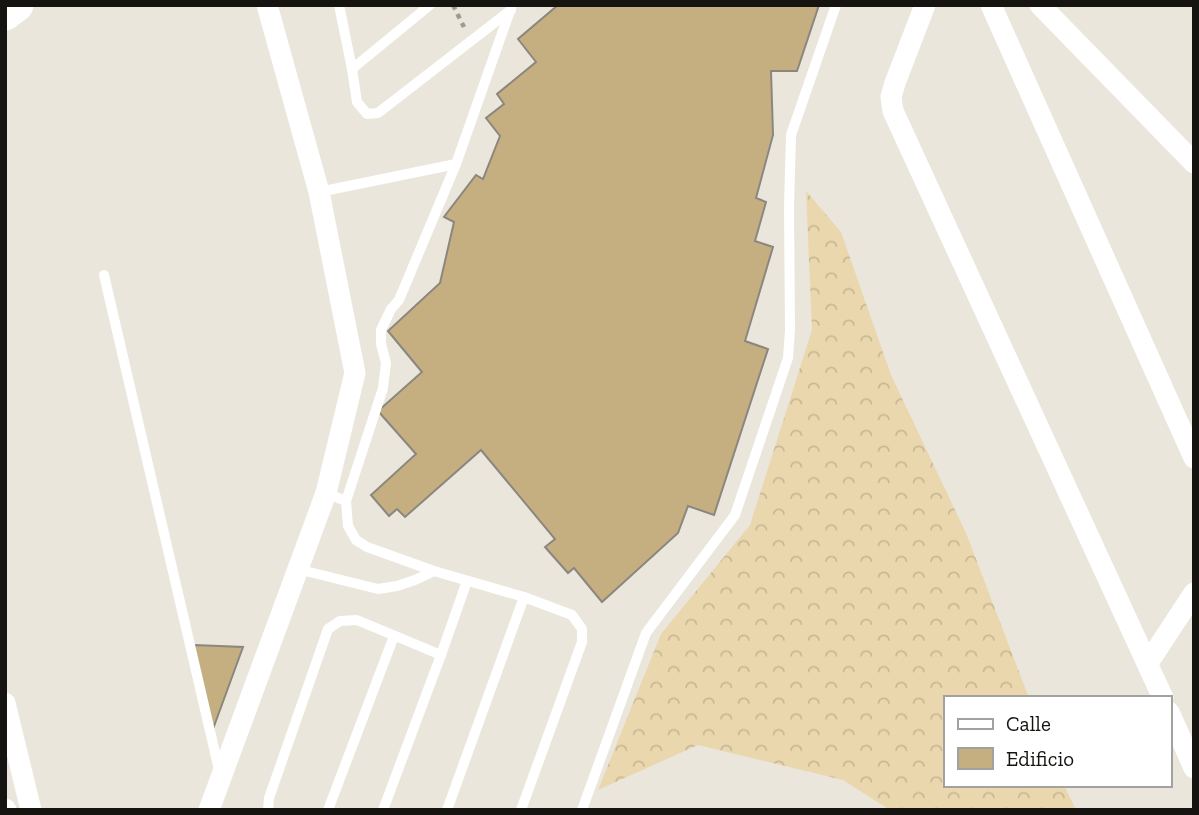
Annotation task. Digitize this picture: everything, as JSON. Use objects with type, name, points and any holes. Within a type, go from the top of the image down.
[{"type":"main road","points":[[5,14],[17,5]]},
{"type":"street","points":[[209,810],[297,569],[336,497],[355,373],[319,192],[267,5]]},
{"type":"street","points":[[925,5],[895,83],[891,97],[893,111],[1162,696]]},
{"type":"street","points":[[991,5],[1194,458]]},
{"type":"street","points":[[1040,5],[1194,163]]},
{"type":"street","points":[[1148,663],[1194,593]]},
{"type":"street","points":[[7,716],[31,810]]},
{"type":"street","points":[[1171,716],[1192,761]]},
{"type":"lane","points":[[339,5],[357,102],[367,114],[378,113],[511,8]]},
{"type":"lane","points":[[352,69],[430,5]]},
{"type":"lane","points":[[582,810],[646,633],[735,515],[788,358],[791,135],[836,5]]},
{"type":"lane","points":[[511,8],[456,164],[399,300],[391,309],[381,330],[386,363],[383,388],[336,497],[356,540],[367,547],[572,615],[582,629],[582,642],[521,810]]},
{"type":"lane","points":[[319,192],[456,164]]},
{"type":"lane","points":[[104,275],[221,778]]},
{"type":"lane","points":[[297,569],[379,589],[397,586],[434,571]]},
{"type":"lane","points":[[383,810],[467,581]]},
{"type":"lane","points":[[446,810],[524,597]]},
{"type":"lane","points":[[268,810],[269,798],[328,629],[340,621],[357,620],[441,656]]},
{"type":"lane","points":[[328,810],[394,635]]},
{"type":"green space","points":[[806,191],[841,232],[891,375],[966,533],[1028,696],[944,696],[944,787],[1065,787],[1076,810],[890,810],[843,780],[698,745],[598,790],[661,634],[750,525],[812,330]]},
{"type":"building","points":[[558,5],[819,5],[797,71],[771,71],[773,135],[756,198],[766,202],[755,241],[773,247],[745,341],[768,349],[714,515],[688,506],[678,533],[602,602],[574,568],[568,573],[545,547],[555,539],[481,450],[405,517],[397,509],[389,516],[371,495],[416,454],[378,411],[422,372],[388,331],[440,283],[454,222],[444,217],[476,175],[483,179],[500,136],[486,118],[504,104],[497,94],[536,62],[518,39]]},
{"type":"building","points":[[194,645],[243,647],[213,729]]}]
